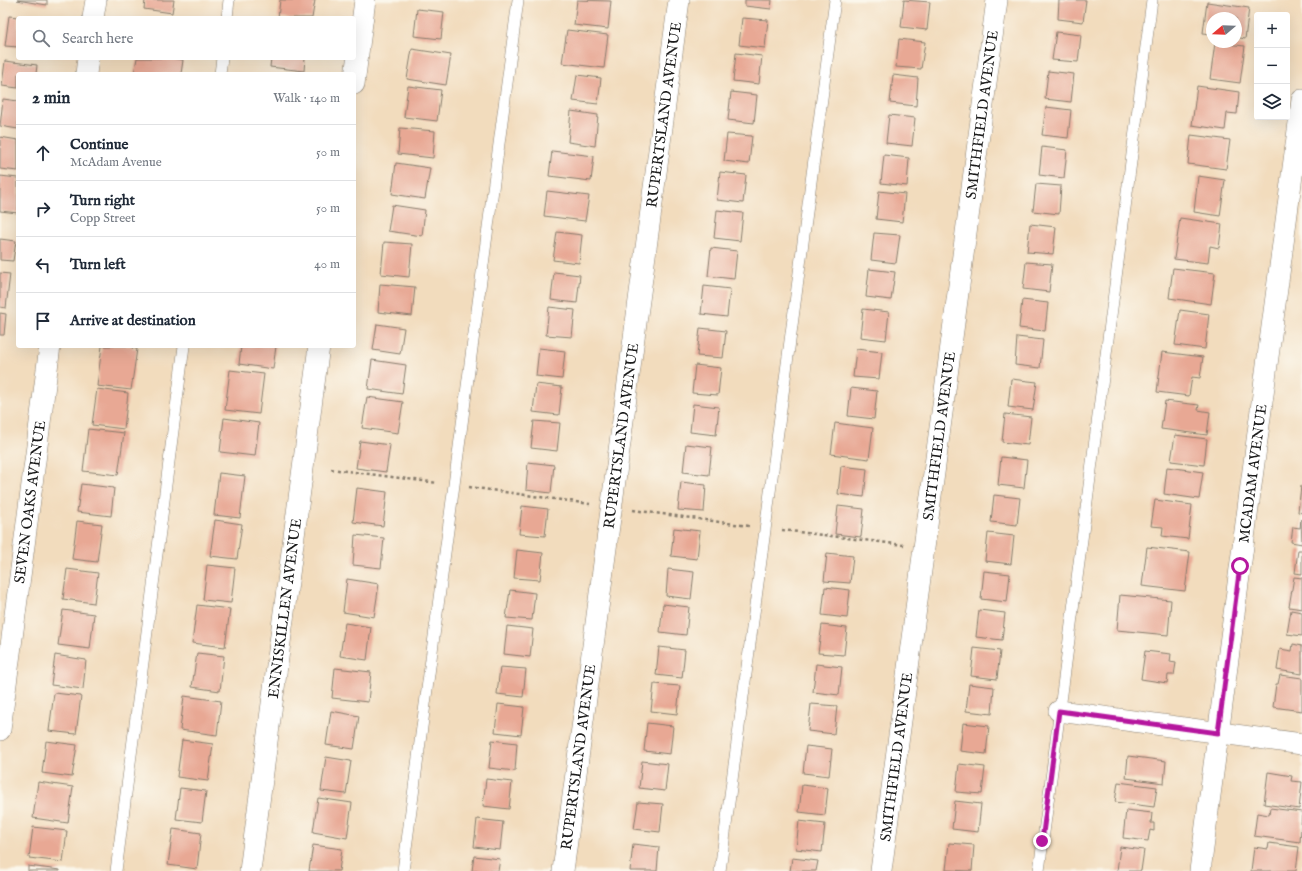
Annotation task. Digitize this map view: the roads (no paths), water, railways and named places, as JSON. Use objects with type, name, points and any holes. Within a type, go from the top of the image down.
[{"type":"street","points":[[94,16],[96,0]]},
{"type":"street","points":[[356,72],[365,0]]},
{"type":"street","name":"RUPERTSLAND AVENUE","points":[[563,871],[679,0]]},
{"type":"street","name":"SMITHFIELD AVENUE","points":[[881,871],[997,0]]},
{"type":"street","points":[[86,72],[88,60]]},
{"type":"street","name":"MCADAM AVENUE","points":[[1200,871],[1302,100]]},
{"type":"street","name":"SEVEN OAKS AVENUE","points":[[0,730],[50,348]]},
{"type":"street","name":"ENNISKILLEN AVENUE","points":[[250,871],[319,348]]},
{"type":"street","points":[[1059,711],[1302,744]]},
{"type":"lane","points":[[227,16],[229,0]]},
{"type":"lane","points":[[403,871],[518,0]]},
{"type":"lane","points":[[720,871],[835,0]]},
{"type":"lane","points":[[1039,871],[1152,0]]},
{"type":"lane","points":[[220,72],[222,60]]},
{"type":"lane","points":[[116,871],[184,348]]}]
